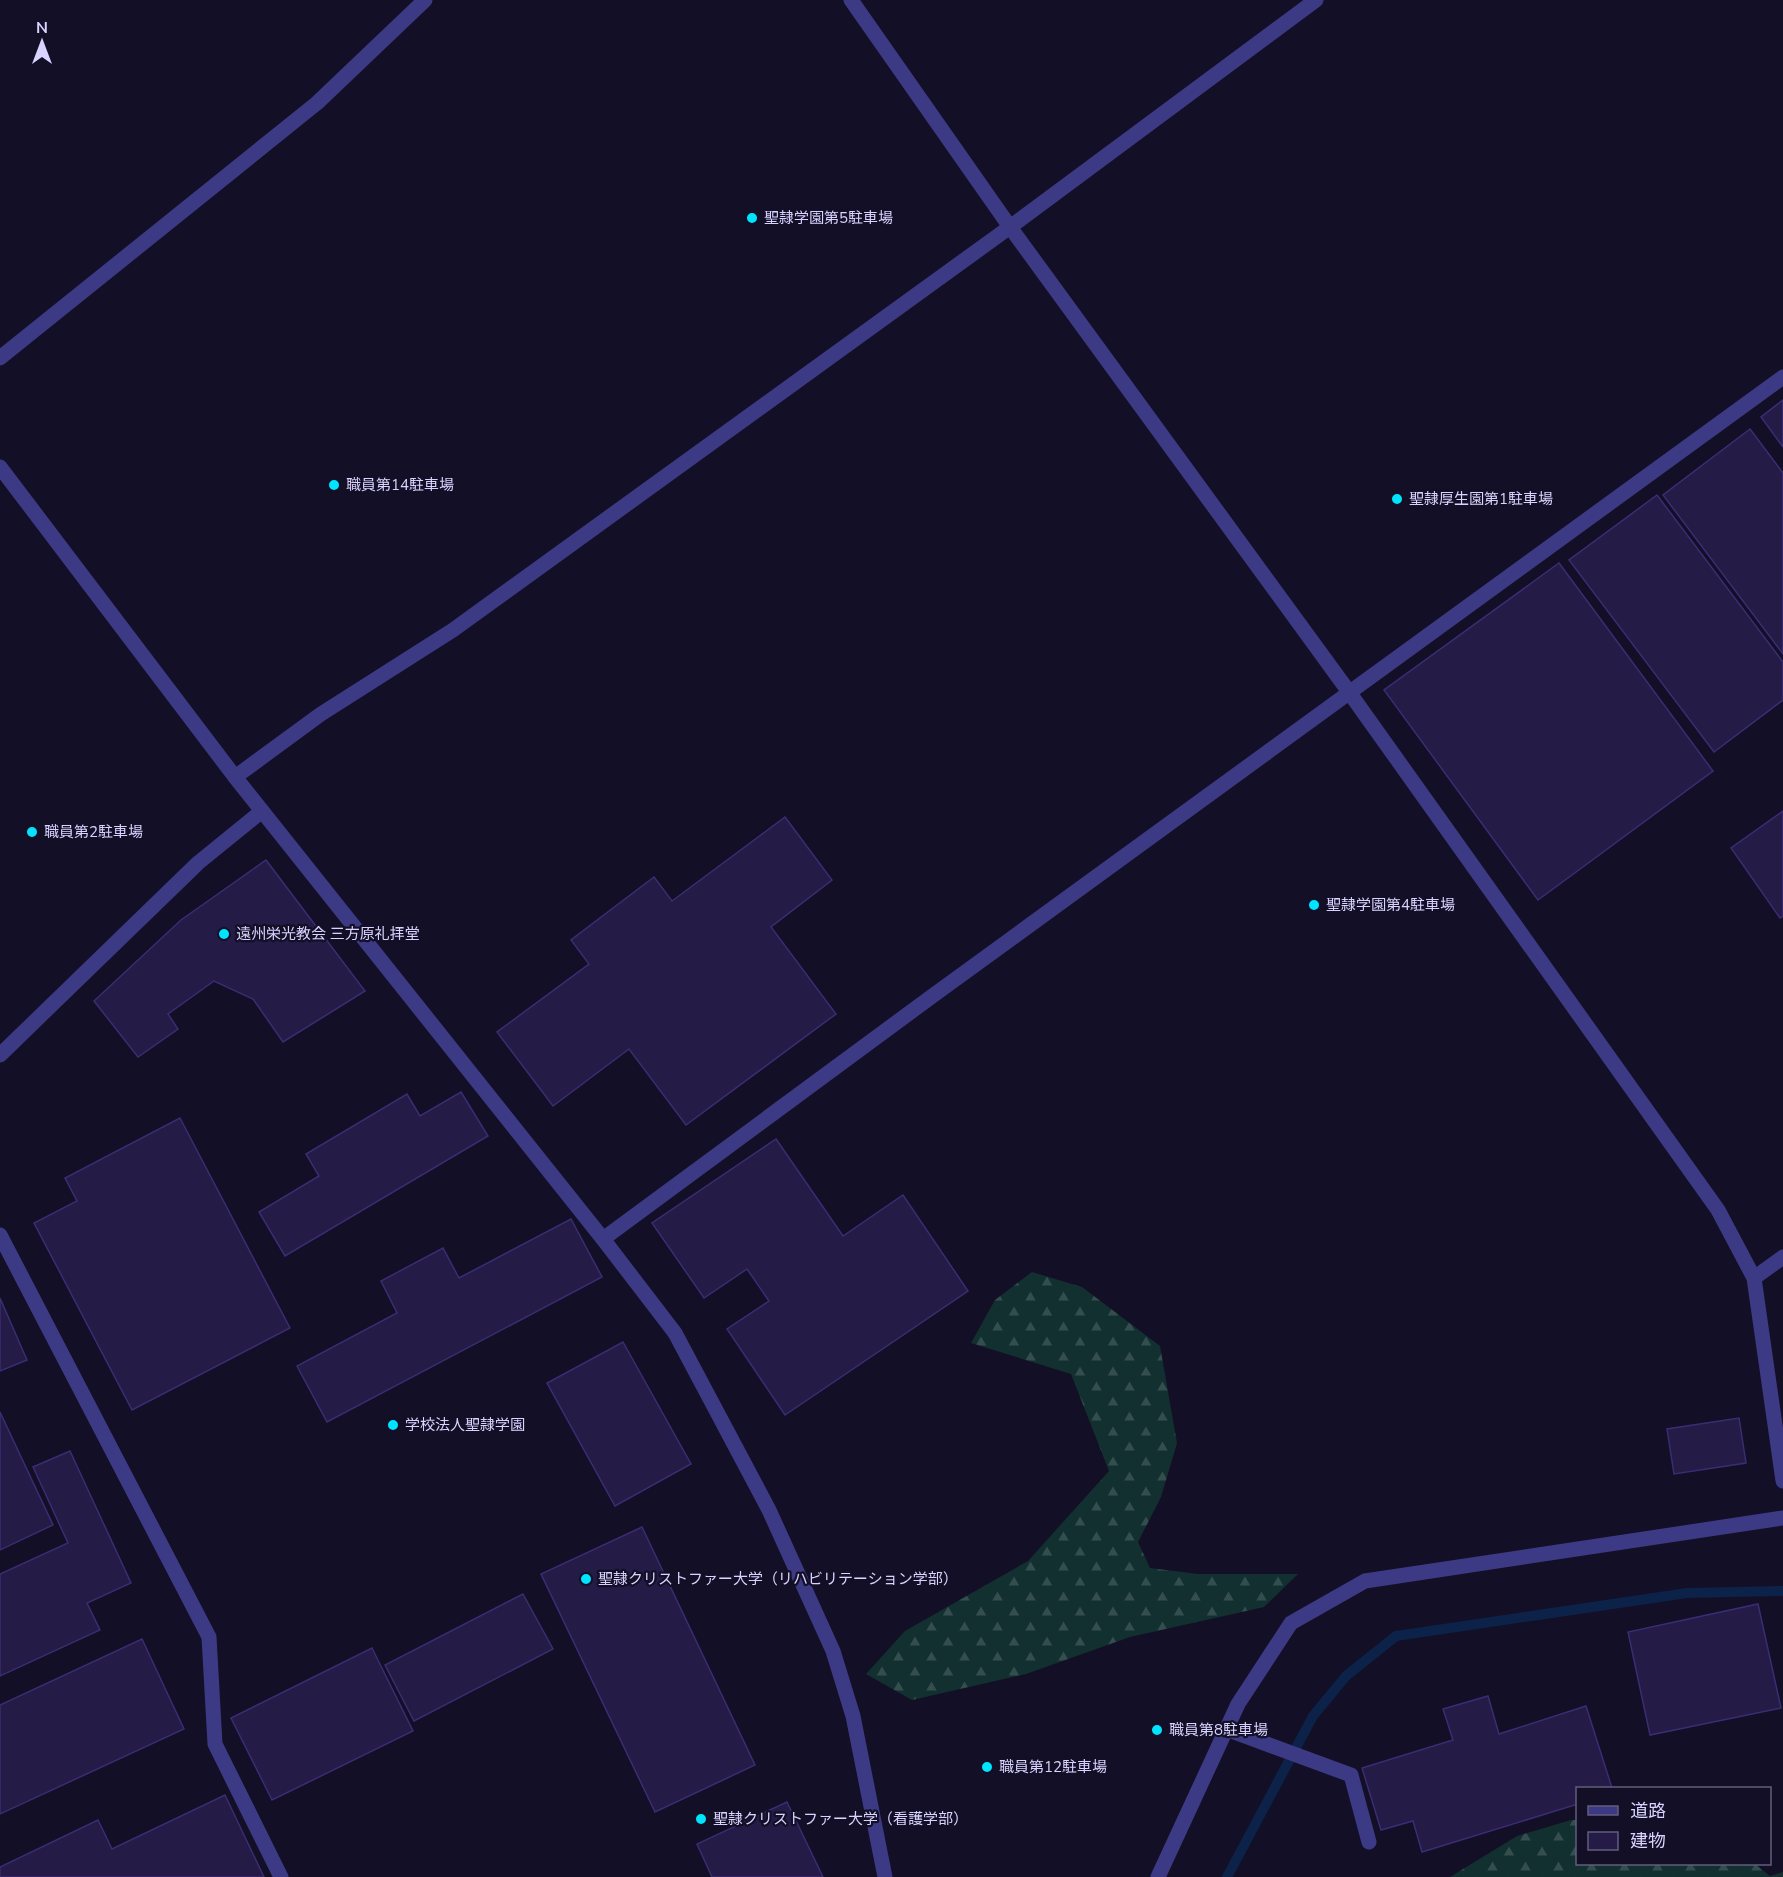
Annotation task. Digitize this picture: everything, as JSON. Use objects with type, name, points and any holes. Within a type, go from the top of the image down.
[{"type":"street","points":[[0,358],[317,103],[425,0]]},
{"type":"street","points":[[851,0],[1010,227],[1349,692],[1718,1210],[1754,1278],[1783,1481]]},
{"type":"street","points":[[235,777],[321,714],[453,630],[1010,227],[1316,0]]},
{"type":"street","points":[[603,1239],[1783,377]]},
{"type":"street","points":[[0,467],[235,777],[603,1239],[675,1333],[769,1510],[833,1651],[853,1716],[885,1877]]},
{"type":"street","points":[[0,1055],[198,863],[262,811]]},
{"type":"street","points":[[0,1235],[209,1637],[215,1744],[281,1877]]},
{"type":"street","points":[[1754,1278],[1783,1257]]},
{"type":"street","points":[[1158,1877],[1238,1704],[1292,1623],[1365,1581],[1783,1518]]},
{"type":"street","points":[[1226,1729],[1351,1775],[1369,1842]]},
{"type":"green space","points":[[1032,1272],[1082,1287],[1160,1346],[1177,1443],[1161,1497],[1138,1542],[1150,1568],[1198,1574],[1298,1574],[1264,1607],[1130,1637],[1026,1674],[912,1700],[866,1674],[905,1631],[1028,1561],[1109,1471],[1071,1374],[971,1343],[995,1300]]},
{"type":"green space","points":[[1576,1820],[1576,1865],[1756,1865],[1770,1876],[1783,1872],[1783,1877],[1450,1877],[1517,1836]]},
{"type":"building","points":[[1783,400],[1783,447],[1761,417]]},
{"type":"building","points":[[1750,429],[1783,473],[1783,654],[1663,495]]},
{"type":"building","points":[[1657,495],[1783,662],[1783,700],[1714,752],[1569,560]]},
{"type":"building","points":[[1559,563],[1713,771],[1538,900],[1384,690]]},
{"type":"building","points":[[1783,811],[1783,916],[1780,918],[1731,848]]},
{"type":"building","points":[[785,817],[832,880],[771,927],[836,1014],[686,1125],[629,1049],[553,1106],[497,1032],[589,964],[571,940],[654,877],[672,901]]},
{"type":"building","points":[[266,860],[365,991],[283,1042],[253,999],[214,981],[168,1014],[178,1029],[138,1057],[94,1001],[181,920]]},
{"type":"building","points":[[461,1092],[488,1136],[285,1256],[259,1212],[319,1176],[306,1154],[407,1094],[420,1116]]},
{"type":"building","points":[[180,1118],[290,1328],[132,1410],[34,1223],[77,1201],[65,1178]]},
{"type":"building","points":[[776,1139],[843,1236],[903,1195],[968,1291],[785,1415],[727,1329],[769,1301],[747,1269],[704,1298],[652,1223]]},
{"type":"building","points":[[571,1219],[602,1277],[327,1422],[297,1366],[397,1313],[381,1281],[443,1248],[459,1278]]},
{"type":"building","points":[[0,1298],[27,1360],[0,1371]]},
{"type":"building","points":[[623,1342],[691,1464],[615,1506],[547,1383]]},
{"type":"building","points":[[0,1412],[53,1525],[0,1550]]},
{"type":"building","points":[[1739,1418],[1746,1463],[1674,1474],[1667,1429]]},
{"type":"building","points":[[70,1451],[131,1583],[87,1603],[100,1630],[0,1676],[0,1574],[68,1543],[33,1467]]},
{"type":"building","points":[[642,1527],[755,1765],[655,1812],[541,1574]]},
{"type":"building","points":[[523,1594],[553,1649],[414,1721],[385,1665]]},
{"type":"building","points":[[1758,1604],[1781,1708],[1650,1735],[1628,1632]]},
{"type":"building","points":[[142,1639],[184,1729],[0,1814],[0,1705]]},
{"type":"building","points":[[372,1648],[413,1731],[272,1800],[231,1718]]},
{"type":"building","points":[[1488,1696],[1499,1734],[1586,1706],[1612,1787],[1576,1787],[1576,1805],[1422,1852],[1413,1821],[1381,1830],[1362,1768],[1453,1740],[1443,1709]]},
{"type":"building","points":[[225,1795],[264,1877],[0,1877],[0,1867],[98,1820],[112,1849]]},
{"type":"building","points":[[787,1802],[823,1877],[712,1877],[697,1844]]},
{"type":"waterway","points":[[1227,1877],[1313,1716],[1346,1676],[1396,1636],[1687,1593],[1783,1591]]},
{"type":"place","name":"聖隷学園第5駐車場","points":[[752,218]]},
{"type":"place","name":"職員第14駐車場","points":[[334,485]]},
{"type":"place","name":"聖隷厚生園第1駐車場","points":[[1397,499]]},
{"type":"place","name":"職員第2駐車場","points":[[32,832]]},
{"type":"place","name":"聖隷学園第4駐車場","points":[[1314,905]]},
{"type":"place","name":"遠州栄光教会 三方原礼拝堂","points":[[224,934]]},
{"type":"place","name":"学校法人聖隷学園","points":[[393,1425]]},
{"type":"place","name":"聖隷クリストファー大学（リハビリテーション学部）","points":[[586,1579]]},
{"type":"place","name":"職員第8駐車場","points":[[1157,1730]]},
{"type":"place","name":"職員第12駐車場","points":[[987,1767]]},
{"type":"place","name":"聖隷クリストファー大学（看護学部）","points":[[701,1819]]}]
